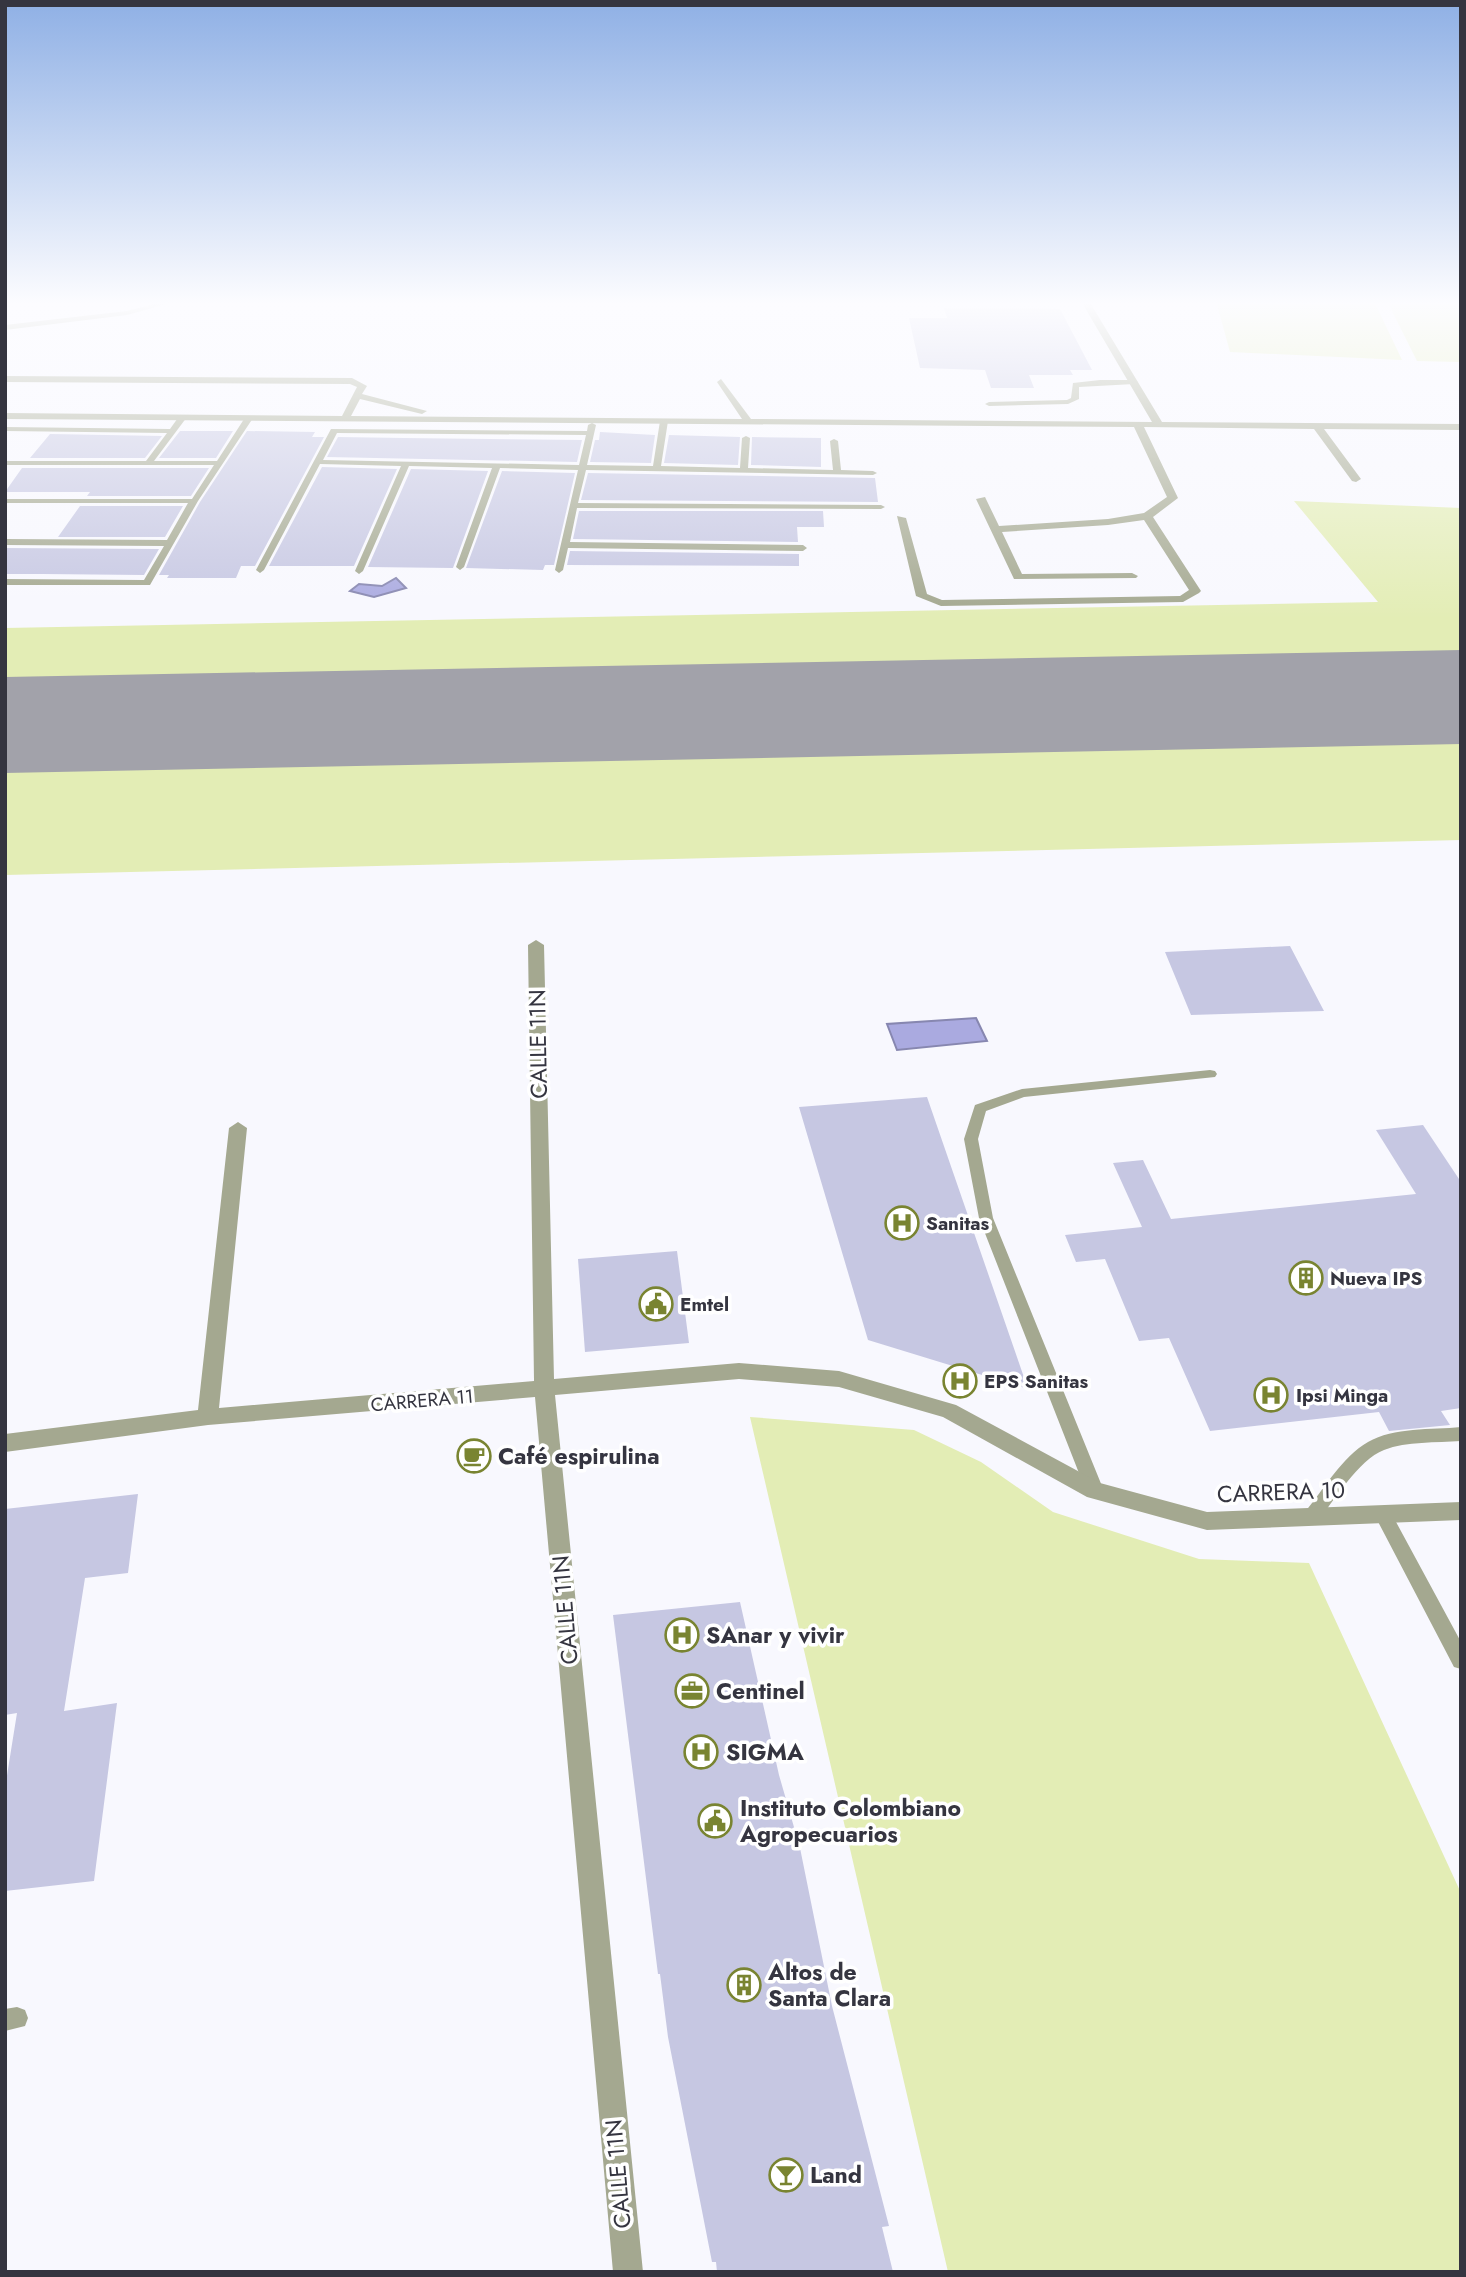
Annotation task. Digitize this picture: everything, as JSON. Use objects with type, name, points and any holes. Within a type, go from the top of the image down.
[{"type":"street","points":[[345,419],[351,407]]},
{"type":"street","points":[[404,407],[419,411],[741,410]]},
{"type":"street","points":[[739,407],[749,422]]},
{"type":"street","points":[[1149,407],[1159,425]]},
{"type":"street","points":[[5,416],[1461,427]]},
{"type":"street","points":[[997,529],[1108,522],[1147,516],[1172,498],[1138,425]]},
{"type":"street","points":[[1317,426],[1356,479]]},
{"type":"street","points":[[981,499],[1018,577],[1132,576]]},
{"type":"street","points":[[901,518],[922,596],[941,603],[1184,599],[1191,596],[1195,591],[1147,516]]},
{"type":"street","name":"CALLE 11N","points":[[536,945],[544,1389],[628,2272]]},
{"type":"street","points":[[208,1418],[238,1128]]},
{"type":"street","name":"CARRERA 11","points":[[5,1443],[208,1418],[739,1371],[839,1379]]},
{"type":"street","name":"CARRERA 10","points":[[839,1379],[949,1411],[1096,1491],[1207,1521],[1461,1511]]},
{"type":"lane","points":[[147,464],[183,417]]},
{"type":"lane","points":[[5,582],[147,583],[194,501],[249,418]]},
{"type":"lane","points":[[559,570],[593,420]]},
{"type":"lane","points":[[657,469],[664,421]]},
{"type":"lane","points":[[5,429],[171,431]]},
{"type":"lane","points":[[260,570],[334,431],[591,433]]},
{"type":"lane","points":[[744,471],[746,439]]},
{"type":"lane","points":[[834,441],[837,472]]},
{"type":"lane","points":[[318,462],[873,473]]},
{"type":"lane","points":[[5,463],[220,463]]},
{"type":"lane","points":[[359,570],[407,464]]},
{"type":"lane","points":[[460,567],[497,466]]},
{"type":"lane","points":[[5,501],[194,501]]},
{"type":"lane","points":[[575,505],[881,507]]},
{"type":"lane","points":[[5,542],[170,543]]},
{"type":"lane","points":[[565,545],[803,548]]},
{"type":"lane","points":[[1096,1491],[986,1218],[971,1139],[980,1108],[1022,1093],[1210,1074]]},
{"type":"lane","points":[[1311,1517],[1374,1446],[1414,1438],[1461,1434]]},
{"type":"lane","points":[[1383,1514],[1461,1661]]},
{"type":"green space","points":[[1294,501],[1461,508],[1461,669],[5,698],[5,628],[1378,602]]},
{"type":"green space","points":[[1461,730],[1461,840],[5,875],[5,763]]},
{"type":"green space","points":[[750,1417],[914,1430],[981,1462],[1053,1512],[1199,1559],[1309,1563],[1461,1893],[1461,2272],[948,2272]]},
{"type":"water","points":[[396,578],[406,588],[374,597],[350,591],[359,584],[382,586]]},
{"type":"water","points":[[976,1018],[987,1041],[897,1050],[887,1024]]},
{"type":"building","points":[[180,431],[233,431],[216,458],[159,458]]},
{"type":"building","points":[[247,431],[315,432],[312,437],[324,437],[255,566],[241,566],[236,578],[167,578],[169,575],[159,575],[200,502]]},
{"type":"building","points":[[600,432],[655,435],[651,463],[590,462],[595,440],[599,440]]},
{"type":"building","points":[[50,434],[162,436],[145,458],[30,458]]},
{"type":"building","points":[[669,435],[740,437],[738,465],[664,463]]},
{"type":"building","points":[[338,437],[582,440],[577,462],[327,457]]},
{"type":"building","points":[[752,437],[821,438],[821,467],[751,465]]},
{"type":"building","points":[[322,467],[397,469],[354,566],[269,566]]},
{"type":"building","points":[[22,468],[209,468],[191,496],[87,496],[90,492],[5,492]]},
{"type":"building","points":[[411,469],[488,471],[453,568],[368,567]]},
{"type":"building","points":[[502,471],[575,473],[554,565],[545,565],[543,570],[466,568]]},
{"type":"building","points":[[588,473],[875,478],[878,502],[581,500]]},
{"type":"building","points":[[80,506],[183,506],[165,537],[58,537]]},
{"type":"building","points":[[579,511],[823,511],[824,527],[797,527],[798,542],[573,539]]},
{"type":"building","points":[[5,548],[159,549],[144,575],[5,574]]},
{"type":"building","points":[[570,551],[799,554],[799,566],[567,565]]},
{"type":"building","points":[[1290,946],[1324,1011],[1191,1015],[1165,952]]},
{"type":"building","name":"Sanitas","points":[[927,1097],[1028,1389],[868,1340],[799,1107]]},
{"type":"building","name":"Nueva IPS","points":[[1423,1125],[1461,1182],[1461,1408],[1441,1411],[1450,1425],[1389,1431],[1379,1412],[1210,1431],[1169,1338],[1139,1341],[1105,1259],[1076,1262],[1065,1235],[1142,1227],[1113,1163],[1143,1160],[1171,1219],[1416,1194],[1376,1130]]},
{"type":"building","name":"Emtel","points":[[677,1251],[689,1343],[585,1352],[578,1259]]},
{"type":"building","points":[[138,1494],[128,1573],[85,1578],[64,1711],[117,1703],[94,1881],[5,1891],[5,1788],[17,1713],[5,1715],[5,1509]]},
{"type":"building","points":[[740,1602],[779,1775],[800,1848],[832,2006],[889,2226],[882,2227],[893,2272],[717,2272],[716,2262],[712,2262],[658,1974],[613,1615]]},
{"type":"runway","points":[[5,725],[1461,697]]},
{"type":"place","name":"Sanitas","points":[[902,1223]]},
{"type":"place","name":"Nueva IPS","points":[[1306,1278]]},
{"type":"place","name":"Emtel","points":[[656,1304]]},
{"type":"place","name":"EPS Sanitas","points":[[960,1381]]},
{"type":"place","name":"Ipsi Minga","points":[[1271,1395]]},
{"type":"place","name":"Café espirulina","points":[[474,1456]]},
{"type":"place","name":"SAnar y vivir","points":[[682,1635]]},
{"type":"place","name":"Centinel","points":[[692,1691]]},
{"type":"place","name":"SIGMA","points":[[701,1752]]},
{"type":"place","name":"Instituto Colombiano Agropecuarios","points":[[715,1821]]},
{"type":"place","name":"Altos de Santa Clara","points":[[744,1985]]},
{"type":"place","name":"Land","points":[[786,2175]]}]
